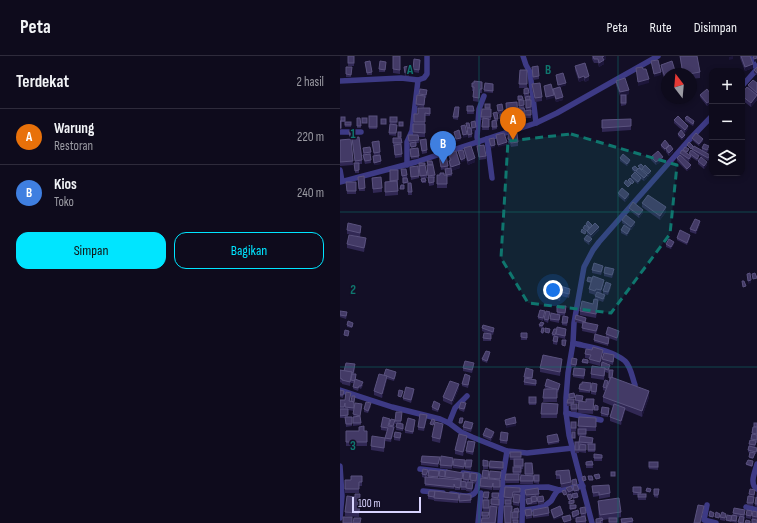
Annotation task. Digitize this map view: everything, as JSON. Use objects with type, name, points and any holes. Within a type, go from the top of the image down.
[{"type":"street","points":[[340,81],[401,78],[418,80],[424,78],[427,74],[427,56]]},
{"type":"street","points":[[523,56],[530,72],[536,120]]},
{"type":"street","points":[[340,170],[341,179],[407,165],[477,140],[487,140],[570,106],[658,56]]},
{"type":"street","points":[[745,83],[757,69],[749,56]]},
{"type":"street","points":[[407,165],[407,142],[412,131],[418,80]]},
{"type":"street","points":[[477,140],[479,109],[484,96]]},
{"type":"street","points":[[592,523],[569,435],[566,413],[568,373],[573,343],[574,323],[584,267],[593,250],[709,119]]},
{"type":"street","points":[[340,132],[361,132]]},
{"type":"street","points":[[487,140],[492,178]]},
{"type":"street","points":[[573,343],[617,356],[625,362],[632,375],[634,385]]},
{"type":"street","points":[[340,390],[392,407],[430,415],[449,423],[461,432],[507,451],[526,453],[573,448]]},
{"type":"street","points":[[449,423],[455,408],[468,396]]},
{"type":"street","points":[[566,413],[601,420]]},
{"type":"street","points":[[500,523],[502,488],[500,474],[507,451]]},
{"type":"street","points":[[757,464],[753,480],[753,486],[757,489]]},
{"type":"street","points":[[340,466],[342,500],[340,518]]},
{"type":"street","points":[[420,469],[477,475],[484,472]]},
{"type":"street","points":[[477,475],[479,478],[478,523]]},
{"type":"street","points":[[502,488],[548,487],[559,490],[583,486]]},
{"type":"street","points":[[522,523],[523,488]]},
{"type":"street","points":[[523,510],[543,507],[552,500],[556,491],[559,490]]},
{"type":"street","points":[[423,491],[469,496],[478,493],[488,494]]},
{"type":"street","points":[[495,494],[502,495]]},
{"type":"street","points":[[707,505],[703,521],[716,523]]},
{"type":"street","points":[[746,507],[757,510]]},
{"type":"highlighted area","points":[[571,134],[677,165],[670,234],[611,313],[528,303],[501,258],[508,141]]},
{"type":"building","points":[[348,56],[354,56],[354,63],[348,63]]},
{"type":"building","points":[[393,56],[400,56],[400,70],[393,69]]},
{"type":"building","points":[[593,56],[604,56],[602,57],[604,60],[599,63],[598,59],[594,59]]},
{"type":"building","points":[[680,56],[697,56],[700,72],[697,73],[697,68],[682,68]]},
{"type":"building","points":[[741,56],[750,56],[753,64],[745,67]]},
{"type":"building","points":[[414,59],[420,60],[419,70],[413,69]]},
{"type":"building","points":[[658,60],[661,72],[654,74],[651,61]]},
{"type":"building","points":[[370,61],[372,72],[367,73],[365,62]]},
{"type":"building","points":[[380,61],[386,62],[385,70],[379,69]]},
{"type":"building","points":[[672,61],[674,68],[662,68],[661,65]]},
{"type":"building","points":[[585,63],[589,76],[579,78],[575,66]]},
{"type":"building","points":[[409,66],[409,73],[405,73],[404,67]]},
{"type":"building","points":[[538,66],[539,76],[533,77],[532,67]]},
{"type":"building","points":[[346,67],[352,67],[351,75],[346,74]]},
{"type":"building","points":[[642,67],[643,69],[646,69],[649,79],[638,82],[636,68]]},
{"type":"building","points":[[520,70],[527,70],[527,84],[519,84]]},
{"type":"building","points":[[563,73],[566,83],[558,85],[556,75]]},
{"type":"building","points":[[625,78],[629,90],[620,92],[616,81]]},
{"type":"building","points":[[753,80],[757,83],[757,93],[748,85]]},
{"type":"building","points":[[474,81],[482,82],[482,89],[480,89],[479,98],[473,97],[474,87],[472,87],[472,83],[474,83]]},
{"type":"building","points":[[485,83],[493,84],[493,91],[484,90]]},
{"type":"building","points":[[540,83],[542,97],[535,98],[532,84]]},
{"type":"building","points":[[551,84],[554,95],[546,97],[544,86]]},
{"type":"building","points":[[560,87],[563,97],[556,99],[553,89]]},
{"type":"building","points":[[747,87],[757,95],[751,103],[745,98],[745,89]]},
{"type":"building","points":[[528,88],[529,93],[524,94],[524,89]]},
{"type":"building","points":[[420,89],[427,90],[426,95],[419,94]]},
{"type":"building","points":[[707,89],[709,92],[709,102],[707,103],[700,95]]},
{"type":"building","points":[[417,95],[425,96],[424,105],[416,104]]},
{"type":"building","points":[[621,95],[626,95],[626,103],[621,103]]},
{"type":"building","points":[[518,96],[522,96],[523,99],[518,100]]},
{"type":"building","points":[[530,96],[530,100],[526,101],[525,97]]},
{"type":"building","points":[[519,100],[524,100],[524,105],[519,106]]},
{"type":"building","points":[[526,100],[531,100],[531,107],[526,108]]},
{"type":"building","points":[[517,102],[518,118],[507,118],[506,103]]},
{"type":"building","points":[[485,104],[490,104],[490,108],[485,108]]},
{"type":"building","points":[[502,104],[503,110],[498,111],[497,105]]},
{"type":"building","points":[[467,106],[473,106],[474,111],[467,111]]},
{"type":"building","points":[[455,107],[459,107],[458,117],[453,117]]},
{"type":"building","points":[[418,108],[430,108],[430,114],[425,113],[425,122],[414,122],[414,114],[418,114]]},
{"type":"building","points":[[518,108],[524,108],[525,112],[519,112]]},
{"type":"building","points":[[482,109],[491,109],[491,117],[481,117]]},
{"type":"building","points":[[531,110],[531,115],[525,115],[524,111]]},
{"type":"building","points":[[497,112],[498,119],[495,119],[493,113]]},
{"type":"building","points":[[500,114],[504,114],[504,118],[500,119]]},
{"type":"building","points":[[369,116],[377,116],[377,127],[369,127]]},
{"type":"building","points":[[678,116],[688,126],[685,130],[674,120]]},
{"type":"building","points":[[687,116],[694,121],[693,124],[685,118]]},
{"type":"building","points":[[341,117],[345,117],[345,121],[341,121]]},
{"type":"building","points":[[390,117],[397,117],[397,122],[390,122]]},
{"type":"building","points":[[357,118],[360,118],[361,126],[357,126]]},
{"type":"building","points":[[362,118],[367,118],[367,123],[362,123]]},
{"type":"building","points":[[483,118],[489,119],[489,127],[482,127]]},
{"type":"building","points":[[381,119],[386,119],[386,124],[381,124]]},
{"type":"building","points":[[631,119],[631,126],[602,128],[602,120]]},
{"type":"building","points":[[496,120],[497,127],[492,127],[492,121]]},
{"type":"building","points":[[475,121],[476,127],[472,128],[471,122]]},
{"type":"building","points":[[345,122],[351,122],[351,125],[345,125]]},
{"type":"building","points":[[399,122],[403,122],[403,126],[399,126]]},
{"type":"building","points":[[466,123],[469,123],[470,128],[467,128]]},
{"type":"building","points":[[390,124],[397,125],[396,133],[389,133]]},
{"type":"building","points":[[413,124],[425,124],[425,133],[413,132]]},
{"type":"building","points":[[465,125],[467,134],[463,135],[461,126]]},
{"type":"building","points":[[467,128],[471,128],[472,134],[468,135]]},
{"type":"building","points":[[509,128],[515,129],[514,133],[517,133],[518,142],[511,143],[508,139]]},
{"type":"building","points":[[459,130],[461,138],[456,139],[454,132]]},
{"type":"building","points":[[681,130],[685,135],[682,138],[678,134]]},
{"type":"building","points":[[349,131],[354,131],[354,137],[350,137]]},
{"type":"building","points":[[398,132],[401,132],[401,137],[398,137]]},
{"type":"building","points":[[504,133],[507,142],[498,145],[496,135]]},
{"type":"building","points":[[696,133],[703,139],[699,144],[692,138]]},
{"type":"building","points":[[408,135],[418,135],[419,140],[409,141]]},
{"type":"building","points":[[441,136],[447,136],[447,142],[441,143]]},
{"type":"building","points":[[359,137],[362,160],[355,161],[352,138]]},
{"type":"building","points":[[393,138],[401,138],[402,143],[393,143]]},
{"type":"building","points":[[494,138],[495,145],[491,146],[489,139]]},
{"type":"building","points":[[351,139],[353,161],[340,162],[340,140]]},
{"type":"building","points":[[426,139],[427,150],[422,151],[420,140]]},
{"type":"building","points":[[438,139],[439,145],[432,146],[431,140]]},
{"type":"building","points":[[665,140],[669,145],[665,149],[661,145]]},
{"type":"building","points":[[379,141],[380,152],[374,153],[372,142]]},
{"type":"building","points":[[416,142],[416,146],[411,147],[410,143]]},
{"type":"building","points":[[689,142],[693,146],[691,149],[687,145]]},
{"type":"building","points":[[401,144],[402,154],[395,155],[394,145]]},
{"type":"building","points":[[704,144],[709,146],[707,150],[702,148]]},
{"type":"building","points":[[484,145],[486,156],[479,157],[477,146]]},
{"type":"building","points":[[670,145],[673,149],[669,153],[666,149]]},
{"type":"building","points":[[471,146],[475,158],[468,161],[464,148]]},
{"type":"building","points":[[694,146],[709,154],[709,156],[708,158],[692,149]]},
{"type":"building","points":[[370,147],[371,152],[364,153],[363,148]]},
{"type":"building","points":[[685,147],[689,149],[687,152],[683,150]]},
{"type":"building","points":[[418,148],[419,156],[411,157],[410,149]]},
{"type":"building","points":[[463,150],[465,158],[461,160],[458,151]]},
{"type":"building","points":[[682,150],[691,156],[689,159],[680,153]]},
{"type":"building","points":[[691,150],[699,156],[697,159],[689,153]]},
{"type":"building","points":[[456,151],[460,164],[451,167],[449,161],[451,160],[449,156],[451,153]]},
{"type":"building","points":[[658,151],[663,157],[656,162],[651,157]]},
{"type":"building","points":[[370,154],[371,160],[365,161],[363,155]]},
{"type":"building","points":[[623,154],[630,160],[627,164],[620,158]]},
{"type":"building","points":[[380,155],[381,161],[374,163],[373,156]]},
{"type":"building","points":[[446,155],[448,166],[441,167],[439,156]]},
{"type":"building","points":[[680,155],[691,165],[687,169],[677,158]]},
{"type":"building","points":[[701,157],[707,162],[704,166],[698,161]]},
{"type":"building","points":[[427,161],[432,161],[433,165],[428,165]]},
{"type":"building","points":[[354,163],[359,163],[359,170],[355,171]]},
{"type":"building","points":[[419,163],[425,163],[425,165],[419,166]]},
{"type":"building","points":[[641,164],[644,167],[642,170],[638,166]]},
{"type":"building","points":[[425,165],[427,175],[420,176],[419,166]]},
{"type":"building","points":[[427,165],[433,165],[435,175],[428,176]]},
{"type":"building","points":[[645,165],[651,171],[648,174],[642,169]]},
{"type":"building","points":[[418,166],[419,176],[411,177],[410,167]]},
{"type":"building","points":[[635,166],[638,169],[635,171],[632,168]]},
{"type":"building","points":[[451,168],[452,174],[446,175],[445,169]]},
{"type":"building","points":[[639,168],[647,175],[644,178],[636,171]]},
{"type":"building","points":[[401,169],[406,169],[407,175],[402,176]]},
{"type":"building","points":[[390,170],[398,170],[398,180],[390,181]]},
{"type":"building","points":[[635,172],[641,178],[638,182],[631,176]]},
{"type":"building","points":[[440,173],[447,175],[447,184],[437,184],[437,175],[440,175]]},
{"type":"building","points":[[364,176],[365,188],[359,189],[358,177]]},
{"type":"building","points":[[381,177],[382,188],[373,189],[372,178]]},
{"type":"building","points":[[428,177],[434,177],[434,182],[429,183]]},
{"type":"building","points":[[403,178],[407,178],[408,182],[403,183]]},
{"type":"building","points":[[425,178],[426,181],[422,182],[421,179]]},
{"type":"building","points":[[630,178],[634,182],[632,184],[628,180]]},
{"type":"building","points":[[626,180],[631,184],[628,187],[624,183]]},
{"type":"building","points":[[397,181],[398,191],[385,192],[385,182]]},
{"type":"building","points":[[346,182],[356,182],[356,191],[347,191]]},
{"type":"building","points":[[408,183],[411,183],[412,192],[408,192]]},
{"type":"building","points":[[401,185],[404,185],[404,189],[400,189]]},
{"type":"building","points":[[622,188],[629,194],[625,199],[618,193]]},
{"type":"building","points":[[648,195],[666,207],[660,216],[642,203]]},
{"type":"building","points":[[633,202],[643,210],[639,215],[629,208]]},
{"type":"building","points":[[626,215],[635,222],[631,227],[622,220]]},
{"type":"building","points":[[695,219],[700,221],[696,231],[690,229]]},
{"type":"building","points":[[588,221],[592,225],[590,228],[586,224]]},
{"type":"building","points":[[348,223],[361,226],[360,233],[347,230]]},
{"type":"building","points":[[595,223],[599,227],[591,235],[587,231]]},
{"type":"building","points":[[585,225],[589,228],[587,231],[583,228]]},
{"type":"building","points":[[624,225],[630,229],[627,234],[621,230]]},
{"type":"building","points":[[582,229],[586,232],[585,234],[581,232]]},
{"type":"building","points":[[680,230],[690,235],[687,243],[677,238]]},
{"type":"building","points":[[349,235],[366,238],[364,248],[347,244]]},
{"type":"building","points":[[587,235],[592,239],[589,242],[584,239]]},
{"type":"building","points":[[669,239],[674,242],[671,247],[666,244]]},
{"type":"building","points":[[594,263],[603,266],[601,272],[592,270]]},
{"type":"building","points":[[605,267],[614,269],[612,275],[604,273]]},
{"type":"building","points":[[750,273],[751,280],[748,281],[747,274]]},
{"type":"building","points":[[755,273],[757,278],[753,279],[752,274]]},
{"type":"building","points":[[593,276],[604,280],[601,290],[596,289],[595,291],[589,289]]},
{"type":"building","points":[[588,277],[592,278],[591,282],[587,281]]},
{"type":"building","points":[[742,281],[744,281],[746,286],[743,287]]},
{"type":"building","points":[[606,282],[611,284],[608,292],[603,291]]},
{"type":"building","points":[[557,285],[570,289],[569,294],[561,292],[560,297],[554,295]]},
{"type":"building","points":[[597,292],[605,295],[603,299],[595,296]]},
{"type":"building","points":[[594,299],[598,300],[596,314],[580,311],[582,301],[593,304]]},
{"type":"building","points":[[557,306],[566,306],[565,313],[557,312]]},
{"type":"building","points":[[540,310],[545,311],[543,318],[538,317]]},
{"type":"building","points":[[340,311],[347,312],[346,316],[340,315]]},
{"type":"building","points":[[546,311],[550,312],[548,320],[544,319]]},
{"type":"building","points":[[551,313],[560,315],[559,320],[550,319]]},
{"type":"building","points":[[576,315],[586,318],[585,322],[575,319]]},
{"type":"building","points":[[563,316],[568,317],[567,323],[562,323]]},
{"type":"building","points":[[348,321],[353,323],[352,327],[347,325]]},
{"type":"building","points":[[541,322],[544,323],[542,326],[539,325]]},
{"type":"building","points":[[583,322],[598,325],[596,331],[582,328]]},
{"type":"building","points":[[483,325],[494,328],[493,332],[482,328]]},
{"type":"building","points":[[557,327],[566,329],[565,336],[556,334]]},
{"type":"building","points":[[608,327],[619,331],[617,338],[606,334]]},
{"type":"building","points":[[545,328],[550,329],[549,333],[545,332]]},
{"type":"building","points":[[554,329],[557,329],[555,335],[552,334]]},
{"type":"building","points":[[345,330],[349,331],[348,336],[344,335]]},
{"type":"building","points":[[484,333],[491,334],[491,339],[483,338]]},
{"type":"building","points":[[521,333],[527,333],[527,338],[521,337]]},
{"type":"building","points":[[595,334],[609,338],[608,344],[594,340]]},
{"type":"building","points":[[554,336],[558,337],[557,342],[553,341]]},
{"type":"building","points":[[562,340],[566,340],[565,346],[562,345]]},
{"type":"building","points":[[593,347],[603,350],[600,362],[589,359],[591,355],[585,354],[586,349],[592,350]]},
{"type":"building","points":[[486,351],[490,352],[487,361],[482,359]]},
{"type":"building","points":[[604,353],[614,355],[613,362],[602,359]]},
{"type":"building","points":[[543,355],[562,359],[560,372],[540,368]]},
{"type":"building","points":[[572,358],[577,359],[576,365],[571,364]]},
{"type":"building","points":[[583,359],[588,360],[588,363],[582,362]]},
{"type":"building","points":[[465,361],[474,363],[472,370],[463,368]]},
{"type":"building","points":[[602,362],[610,365],[608,370],[601,368]]},
{"type":"building","points":[[346,363],[355,364],[353,373],[344,371]]},
{"type":"building","points":[[592,366],[605,368],[604,376],[591,374]]},
{"type":"building","points":[[526,368],[533,370],[532,378],[524,377]]},
{"type":"building","points":[[574,368],[585,369],[584,376],[573,375]]},
{"type":"building","points":[[386,369],[396,372],[394,379],[384,375]]},
{"type":"building","points":[[340,370],[352,372],[350,382],[340,378]]},
{"type":"building","points":[[609,370],[613,370],[612,378],[609,378]]},
{"type":"building","points":[[352,374],[356,374],[355,381],[351,380]]},
{"type":"building","points":[[379,374],[387,376],[382,394],[374,391]]},
{"type":"building","points":[[465,374],[470,376],[468,385],[462,384]]},
{"type":"building","points":[[611,377],[649,391],[642,411],[603,397]]},
{"type":"building","points":[[525,378],[536,380],[536,384],[524,382]]},
{"type":"building","points":[[355,379],[363,382],[358,388],[353,387]]},
{"type":"building","points":[[547,379],[560,384],[558,390],[545,386]]},
{"type":"building","points":[[605,380],[608,381],[606,388],[603,387]]},
{"type":"building","points":[[450,381],[459,384],[452,401],[443,397]]},
{"type":"building","points":[[582,382],[591,383],[590,391],[579,389]]},
{"type":"building","points":[[592,383],[597,384],[596,392],[591,391]]},
{"type":"building","points":[[406,387],[414,389],[411,400],[403,398]]},
{"type":"building","points":[[544,389],[557,389],[557,398],[543,398]]},
{"type":"building","points":[[340,390],[344,391],[343,395],[340,395]]},
{"type":"building","points":[[399,390],[403,391],[401,397],[398,396]]},
{"type":"building","points":[[346,392],[351,393],[349,401],[354,402],[354,408],[345,407],[345,403],[344,407],[340,407],[340,400],[345,400]]},
{"type":"building","points":[[574,393],[575,397],[569,398],[569,394]]},
{"type":"building","points":[[576,395],[583,396],[582,401],[575,400]]},
{"type":"building","points":[[352,396],[355,396],[354,402],[351,401]]},
{"type":"building","points":[[529,397],[536,397],[536,403],[529,403]]},
{"type":"building","points":[[568,399],[574,399],[574,403],[567,403]]},
{"type":"building","points":[[586,399],[594,399],[593,410],[578,409],[579,401],[586,402]]},
{"type":"building","points":[[434,401],[440,404],[438,410],[432,407]]},
{"type":"building","points":[[366,402],[371,403],[368,411],[364,409]]},
{"type":"building","points":[[461,402],[466,403],[464,409],[459,408]]},
{"type":"building","points":[[355,403],[362,404],[360,416],[353,414]]},
{"type":"building","points":[[542,403],[558,404],[557,414],[541,414]]},
{"type":"building","points":[[571,404],[577,404],[577,409],[571,409]]},
{"type":"building","points":[[614,404],[625,408],[621,421],[610,417]]},
{"type":"building","points":[[595,405],[598,406],[598,410],[594,410]]},
{"type":"building","points":[[602,407],[609,408],[608,415],[601,413]]},
{"type":"building","points":[[340,409],[348,409],[348,415],[340,416]]},
{"type":"building","points":[[396,412],[402,412],[401,421],[395,421]]},
{"type":"building","points":[[420,414],[427,415],[424,428],[418,427]]},
{"type":"building","points":[[360,416],[361,423],[353,423],[353,417]]},
{"type":"building","points":[[345,417],[352,417],[352,424],[346,424]]},
{"type":"building","points":[[383,417],[390,419],[388,426],[394,427],[391,439],[385,438],[388,428],[381,427]]},
{"type":"building","points":[[515,417],[516,423],[506,425],[505,420]]},
{"type":"building","points":[[579,417],[596,418],[596,427],[578,426]]},
{"type":"building","points":[[408,418],[415,420],[413,432],[405,430]]},
{"type":"building","points":[[460,418],[463,418],[462,423],[459,423]]},
{"type":"building","points":[[391,419],[395,420],[393,426],[389,425]]},
{"type":"building","points":[[432,419],[435,420],[433,425],[430,424]]},
{"type":"building","points":[[465,421],[473,423],[471,429],[463,427]]},
{"type":"building","points":[[435,422],[443,424],[440,439],[432,437]]},
{"type":"building","points":[[571,422],[576,422],[576,428],[571,428]]},
{"type":"building","points":[[397,423],[403,424],[403,429],[396,427]]},
{"type":"building","points":[[754,423],[757,423],[757,427],[754,427]]},
{"type":"building","points":[[364,426],[364,431],[367,431],[367,442],[346,442],[346,431],[359,431],[359,427]]},
{"type":"building","points":[[753,427],[757,427],[757,434],[752,433]]},
{"type":"building","points":[[486,428],[494,432],[491,438],[483,435]]},
{"type":"building","points":[[578,429],[586,429],[586,434],[578,434]]},
{"type":"building","points":[[395,432],[401,433],[400,438],[394,437]]},
{"type":"building","points":[[501,432],[508,433],[507,441],[500,440]]},
{"type":"building","points":[[572,432],[575,432],[575,438],[572,438]]},
{"type":"building","points":[[459,434],[467,436],[463,452],[455,450]]},
{"type":"building","points":[[557,434],[559,441],[548,443],[547,436]]},
{"type":"building","points":[[752,434],[757,435],[757,440],[751,439]]},
{"type":"building","points":[[372,436],[385,438],[384,448],[371,446]]},
{"type":"building","points":[[580,436],[593,438],[592,443],[579,442]]},
{"type":"building","points":[[750,440],[756,441],[755,445],[749,444]]},
{"type":"building","points":[[468,441],[475,442],[473,452],[466,451]]},
{"type":"building","points":[[575,442],[579,442],[579,450],[575,450]]},
{"type":"building","points":[[580,444],[586,445],[586,450],[579,450]]},
{"type":"building","points":[[588,444],[595,444],[595,450],[588,450]]},
{"type":"building","points":[[749,446],[757,448],[756,452],[748,450]]},
{"type":"building","points":[[510,452],[521,452],[521,457],[510,457]]},
{"type":"building","points":[[750,452],[755,453],[753,458],[749,457]]},
{"type":"building","points":[[594,454],[602,455],[602,458],[594,458]]},
{"type":"building","points":[[422,456],[440,457],[438,464],[421,462]]},
{"type":"building","points":[[441,456],[453,458],[452,466],[440,465]]},
{"type":"building","points":[[454,459],[465,460],[464,467],[453,465]]},
{"type":"building","points":[[514,459],[523,459],[523,466],[514,466]]},
{"type":"building","points":[[466,460],[472,460],[471,467],[465,467]]},
{"type":"building","points":[[483,460],[488,461],[488,466],[483,466]]},
{"type":"building","points":[[748,460],[753,461],[752,466],[746,464]]},
{"type":"building","points":[[490,461],[503,462],[503,468],[489,467]]},
{"type":"building","points":[[592,461],[593,465],[586,465],[586,462]]},
{"type":"building","points":[[649,462],[658,462],[658,467],[649,467]]},
{"type":"building","points":[[525,463],[532,463],[533,474],[525,474]]},
{"type":"building","points":[[513,467],[521,467],[521,472],[513,472]]},
{"type":"building","points":[[423,469],[428,470],[426,475],[422,474]]},
{"type":"building","points":[[429,470],[439,471],[438,477],[428,476]]},
{"type":"building","points":[[440,470],[445,471],[445,477],[439,476]]},
{"type":"building","points":[[446,470],[463,473],[462,479],[445,477]]},
{"type":"building","points":[[483,470],[489,471],[488,478],[482,477]]},
{"type":"building","points":[[569,470],[571,482],[561,484],[560,475],[556,475],[556,471]]},
{"type":"building","points":[[490,471],[501,472],[500,479],[489,478]]},
{"type":"building","points":[[464,472],[470,473],[469,480],[463,479]]},
{"type":"building","points":[[611,472],[615,472],[615,476],[611,476]]},
{"type":"building","points":[[471,473],[477,474],[476,481],[470,480]]},
{"type":"building","points":[[506,474],[519,474],[519,480],[505,480]]},
{"type":"building","points":[[599,474],[600,478],[596,479],[594,475]]},
{"type":"building","points":[[521,475],[534,476],[533,481],[520,481]]},
{"type":"building","points":[[534,475],[539,475],[539,481],[534,481]]},
{"type":"building","points":[[351,476],[362,476],[362,482],[359,482],[359,489],[345,489],[345,480],[351,480]]},
{"type":"building","points":[[585,476],[586,480],[583,481],[582,477]]},
{"type":"building","points":[[588,476],[592,476],[593,480],[589,480]]},
{"type":"building","points":[[425,477],[461,480],[460,488],[455,487],[454,484],[454,487],[425,484]]},
{"type":"building","points":[[481,478],[500,480],[500,487],[493,487],[493,483],[492,487],[480,486]]},
{"type":"building","points":[[576,479],[577,484],[572,485],[572,480]]},
{"type":"building","points":[[461,481],[466,482],[466,487],[461,487]]},
{"type":"building","points":[[467,482],[473,482],[472,489],[466,488]]},
{"type":"building","points":[[577,485],[579,490],[574,491],[573,486]]},
{"type":"building","points":[[609,485],[610,493],[599,495],[599,492],[593,493],[592,486]]},
{"type":"building","points":[[571,486],[573,490],[569,492],[566,488]]},
{"type":"building","points":[[505,487],[520,488],[520,492],[513,492],[512,498],[504,497]]},
{"type":"building","points":[[633,487],[641,487],[641,493],[633,492]]},
{"type":"building","points":[[538,488],[539,494],[526,495],[525,490]]},
{"type":"building","points":[[647,488],[651,489],[650,492],[646,491]]},
{"type":"building","points":[[654,489],[659,489],[658,495],[654,495]]},
{"type":"building","points":[[750,489],[755,490],[754,495],[749,494]]},
{"type":"building","points":[[565,490],[567,494],[564,495],[562,491]]},
{"type":"building","points":[[429,491],[435,491],[434,497],[428,496]]},
{"type":"building","points":[[435,491],[459,494],[458,500],[434,498]]},
{"type":"building","points":[[484,492],[489,492],[488,498],[483,497]]},
{"type":"building","points":[[492,493],[499,493],[498,498],[492,497]]},
{"type":"building","points":[[577,493],[578,497],[573,498],[572,494]]},
{"type":"building","points":[[355,494],[360,494],[359,513],[345,512],[347,496],[355,497]]},
{"type":"building","points":[[460,494],[471,495],[471,500],[459,501]]},
{"type":"building","points":[[514,494],[520,495],[519,503],[513,502]]},
{"type":"building","points":[[571,494],[572,498],[569,500],[567,495]]},
{"type":"building","points":[[638,494],[646,494],[646,497],[638,497]]},
{"type":"building","points":[[536,496],[537,501],[532,502],[531,497]]},
{"type":"building","points":[[543,496],[544,501],[538,502],[537,497]]},
{"type":"building","points":[[748,496],[754,497],[753,503],[747,503]]},
{"type":"building","points":[[531,498],[532,503],[527,504],[526,499]]},
{"type":"building","points":[[619,498],[621,512],[600,515],[598,501]]},
{"type":"building","points":[[491,499],[499,499],[499,505],[491,504]]},
{"type":"building","points":[[483,500],[489,500],[489,508],[483,508]]},
{"type":"building","points":[[505,500],[511,500],[511,504],[505,504]]},
{"type":"building","points":[[574,500],[574,503],[569,504],[569,501]]},
{"type":"building","points":[[570,505],[576,505],[576,508],[570,509]]},
{"type":"building","points":[[698,505],[704,506],[700,523],[694,523]]},
{"type":"building","points":[[490,506],[497,507],[495,523],[481,523],[482,518],[489,518]]},
{"type":"building","points":[[504,506],[512,506],[511,523],[505,523]]},
{"type":"building","points":[[560,506],[563,514],[554,518],[551,510]]},
{"type":"building","points":[[548,507],[549,513],[533,516],[533,510]]},
{"type":"building","points":[[585,507],[586,513],[581,514],[580,508]]},
{"type":"building","points":[[518,508],[519,512],[514,512],[514,509]]},
{"type":"building","points":[[734,508],[745,510],[744,515],[733,513]]},
{"type":"building","points":[[531,509],[532,515],[526,516],[525,510]]},
{"type":"building","points":[[578,510],[579,514],[573,517],[572,512]]},
{"type":"building","points":[[747,510],[752,511],[751,516],[746,515]]},
{"type":"building","points":[[710,511],[714,513],[713,517],[709,516]]},
{"type":"building","points":[[753,511],[757,512],[757,517],[752,516]]},
{"type":"building","points":[[482,512],[489,512],[488,516],[482,516]]},
{"type":"building","points":[[512,512],[518,512],[518,518],[512,518]]},
{"type":"building","points":[[716,512],[720,514],[719,518],[715,517]]},
{"type":"building","points":[[722,512],[726,514],[725,518],[720,517]]},
{"type":"building","points":[[570,515],[571,520],[564,522],[562,517]]},
{"type":"building","points":[[727,515],[732,516],[731,521],[726,520]]},
{"type":"building","points":[[732,515],[737,516],[736,521],[731,520]]},
{"type":"building","points":[[585,516],[586,521],[576,522],[576,518]]},
{"type":"building","points":[[740,516],[744,517],[743,523],[738,522]]},
{"type":"building","points":[[343,517],[352,517],[352,523],[343,523]]},
{"type":"building","points":[[354,518],[361,518],[360,523],[353,523]]},
{"type":"building","points":[[602,518],[603,520],[600,521],[601,523],[596,523],[596,519]]},
{"type":"building","points":[[609,518],[617,518],[617,522],[609,522]]},
{"type":"building","points":[[632,518],[633,521],[622,523],[621,519]]},
{"type":"building","points":[[752,519],[757,520],[757,523],[752,523]]},
{"type":"building","points":[[513,520],[518,520],[518,523],[513,523]]},
{"type":"building","points":[[746,520],[750,521],[750,523],[745,523]]},
{"type":"place","name":"Warung","points":[[513,140]]},
{"type":"place","name":"Kios","points":[[443,164]]}]
